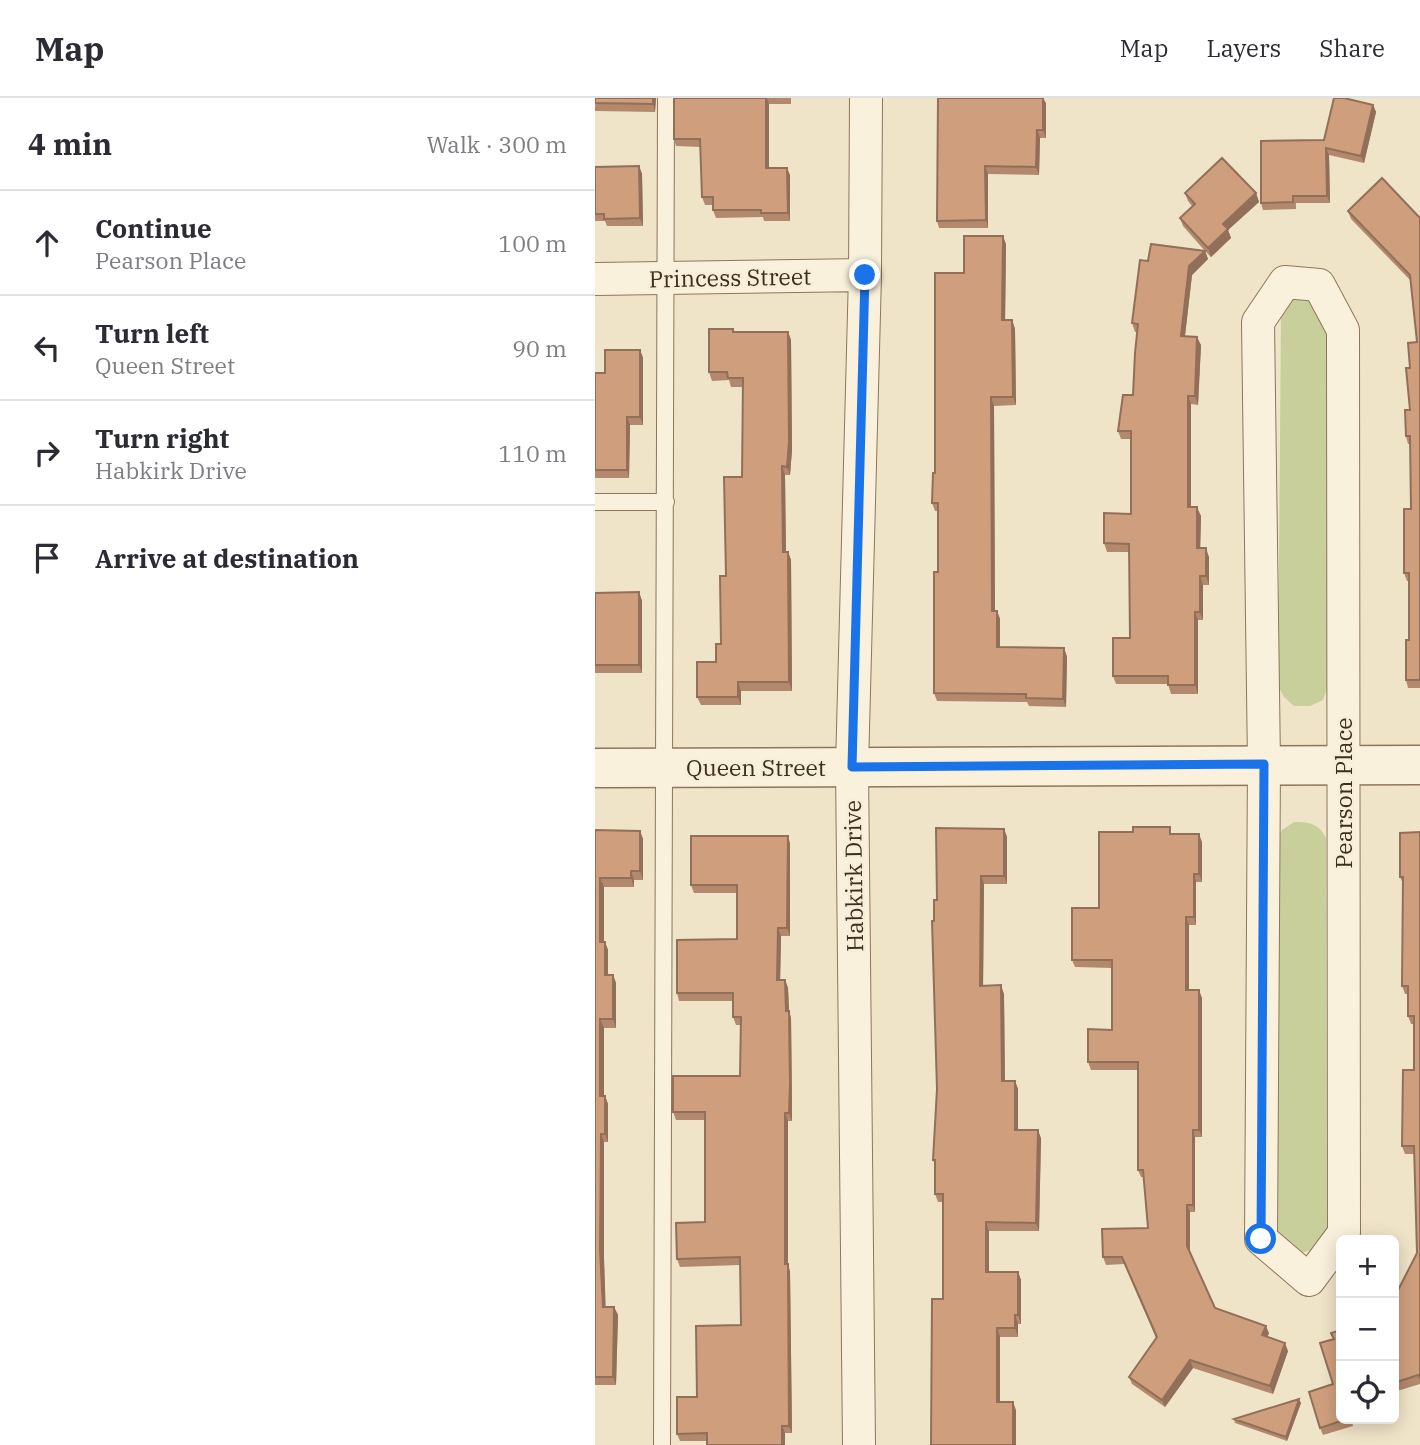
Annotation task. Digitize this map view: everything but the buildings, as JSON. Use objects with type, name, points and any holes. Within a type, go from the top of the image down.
[{"type":"street","name":"Habkirk Drive","points":[[859,1445],[852,767],[865,275],[866,98]]},
{"type":"street","name":"Princess Street","points":[[595,279],[865,275]]},
{"type":"street","name":"Pearson Place","points":[[1285,282],[1319,285],[1343,330],[1342,765],[1345,1233],[1309,1280],[1261,1239],[1264,764],[1258,322],[1285,282]]},
{"type":"street","name":"Queen Street","points":[[595,768],[1420,765]]},
{"type":"lane","points":[[662,1445],[666,98]]},
{"type":"lane","points":[[595,502],[666,502]]},
{"type":"green space","points":[[1309,297],[1327,319],[1328,686],[1323,700],[1310,706],[1294,706],[1284,697],[1278,686],[1281,312],[1288,301]]},
{"type":"green space","points":[[1294,822],[1313,825],[1326,838],[1327,1232],[1315,1248],[1295,1253],[1277,1233],[1277,841],[1282,830]]},
{"type":"route","points":[[865,275],[852,767],[1264,764],[1261,1239]]}]
